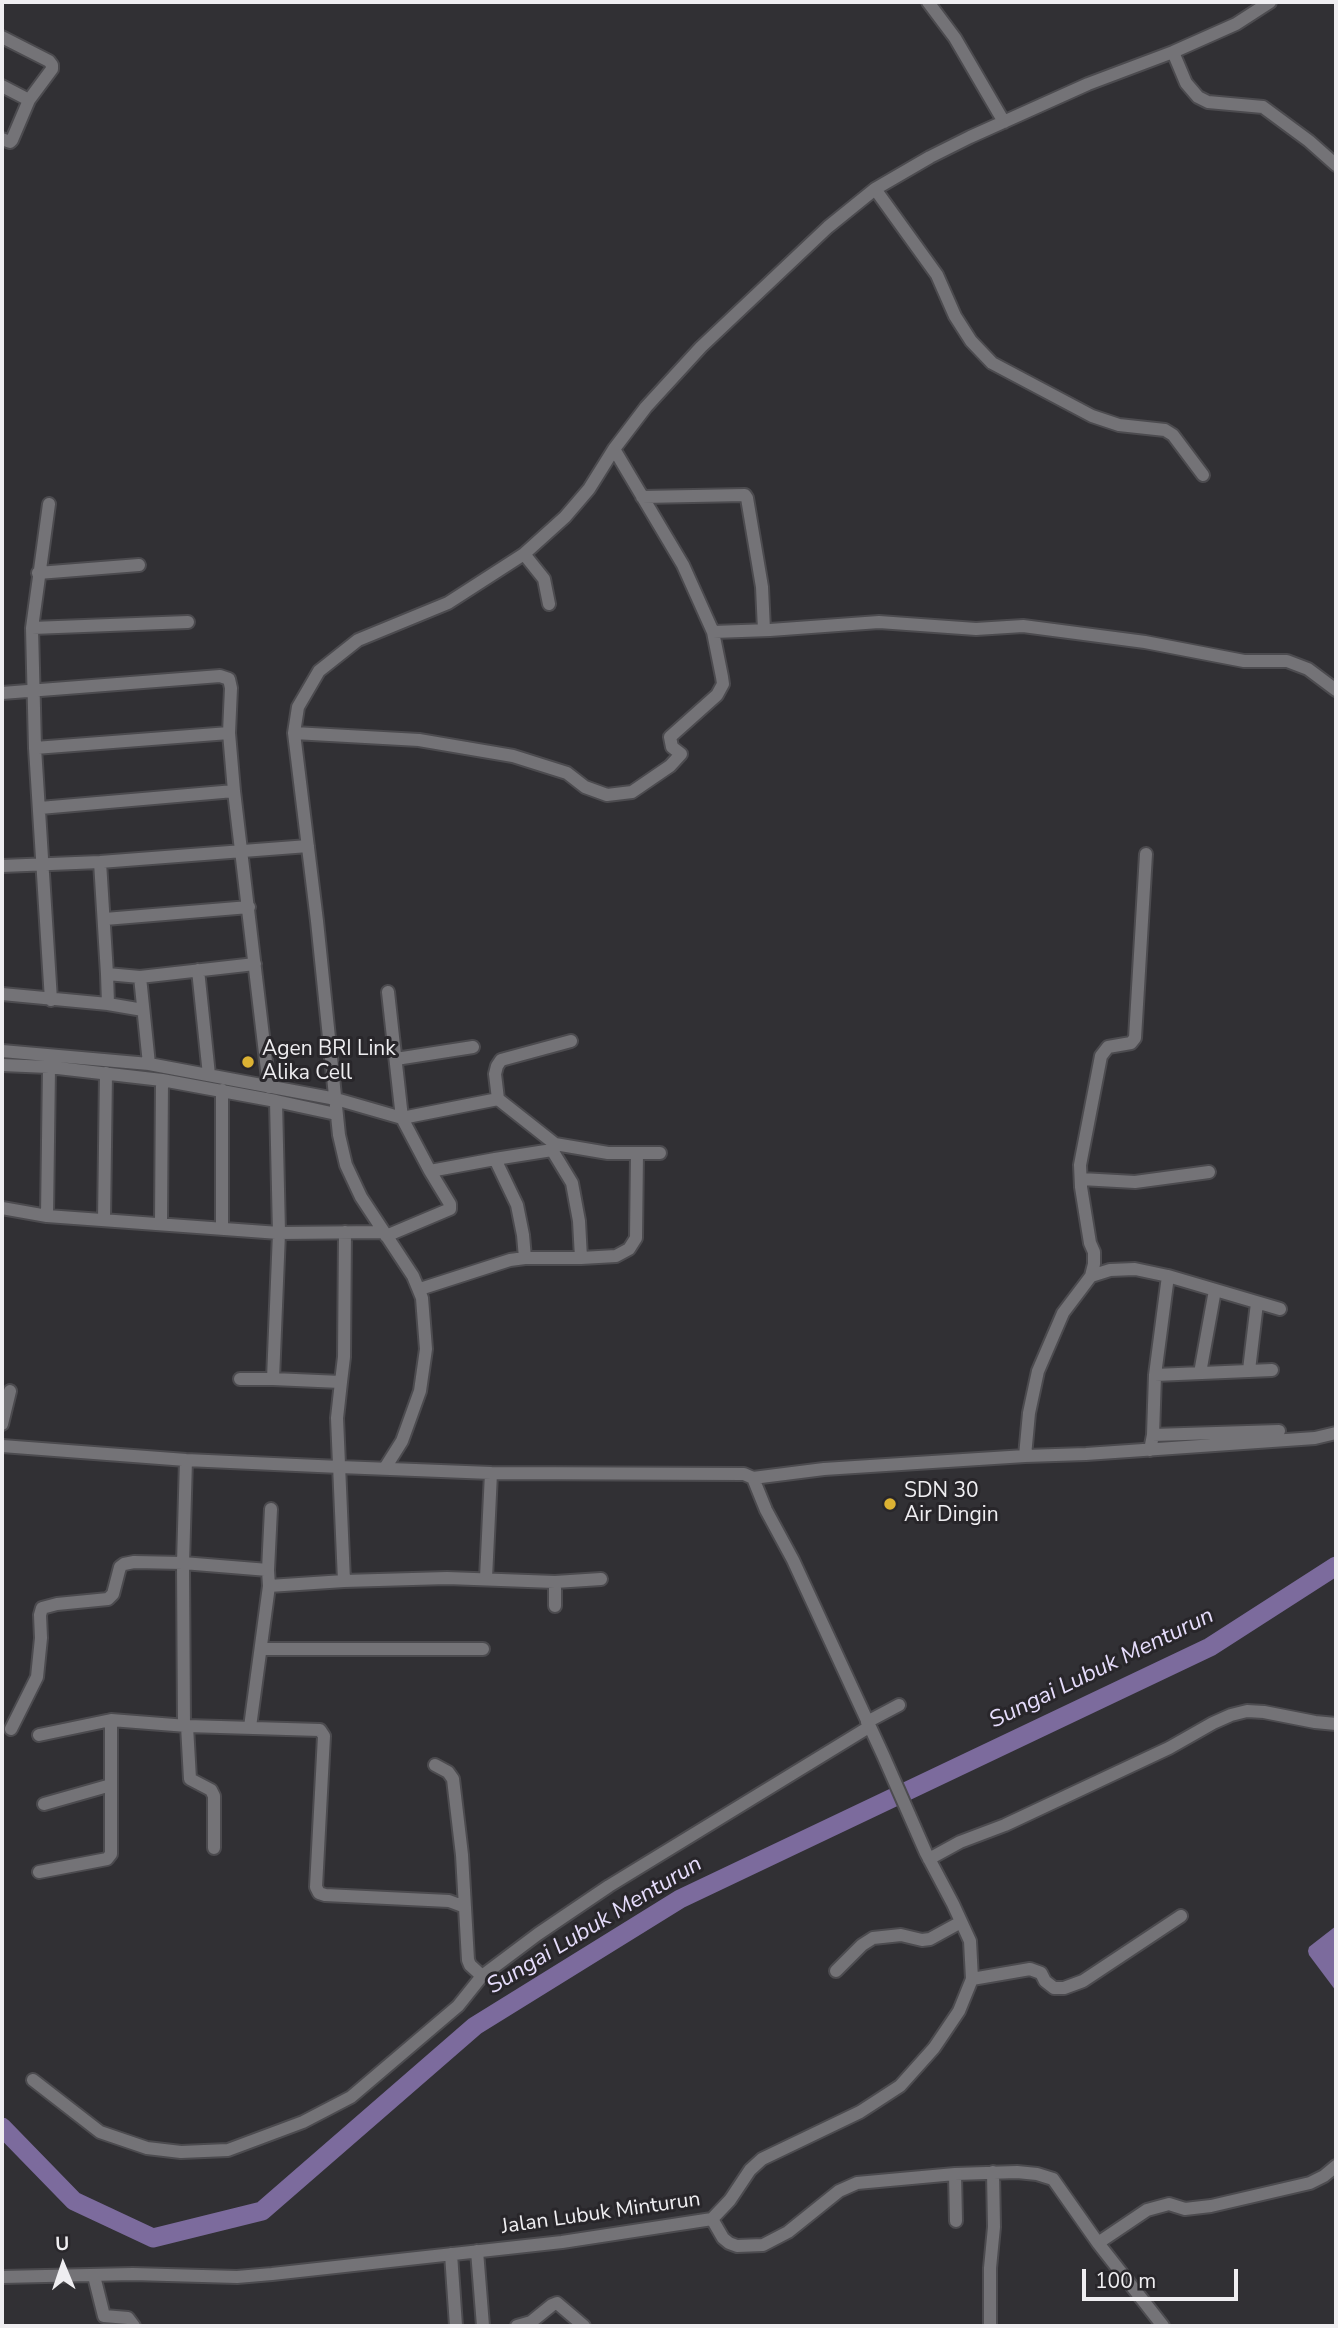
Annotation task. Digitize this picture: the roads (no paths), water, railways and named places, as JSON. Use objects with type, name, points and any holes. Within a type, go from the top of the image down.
[{"type":"street","points":[[928,2],[955,38],[1004,122]]},
{"type":"street","points":[[385,1468],[402,1441],[420,1391],[426,1349],[420,1289],[361,1198],[346,1165],[336,1114],[294,733],[298,707],[318,671],[358,640],[448,603],[524,554],[565,517],[589,489],[614,449],[646,407],[701,347],[828,227],[874,190],[930,156],[1088,84],[1173,52],[1236,24],[1270,2]]},
{"type":"street","points":[[2,37],[52,65],[52,69],[29,100],[12,140],[10,142],[2,139]]},
{"type":"street","points":[[1173,52],[1186,83],[1198,97],[1208,102],[1263,107],[1336,165]]},
{"type":"street","points":[[2,86],[29,100]]},
{"type":"street","points":[[874,190],[937,275],[971,341],[992,363],[1092,416],[1119,425],[1166,430],[1173,435],[1203,475]]},
{"type":"street","points":[[294,733],[419,740],[513,755],[568,773],[595,792],[619,795],[632,792],[670,766],[681,754],[672,747],[670,737],[721,690],[722,677],[713,632],[683,565],[614,449]]},
{"type":"street","points":[[642,497],[745,495],[762,587],[764,630]]},
{"type":"street","points":[[49,504],[32,628],[32,690],[51,999]]},
{"type":"street","points":[[524,554],[544,579],[548,604]]},
{"type":"street","points":[[38,573],[139,565]]},
{"type":"street","points":[[32,628],[188,622]]},
{"type":"street","points":[[713,632],[878,622],[976,629],[1023,626],[1185,648],[1244,662],[1287,662],[1308,669],[1336,690]]},
{"type":"street","points":[[2,693],[225,677],[232,684],[229,733],[234,791],[269,1087]]},
{"type":"street","points":[[35,748],[229,733]]},
{"type":"street","points":[[40,808],[234,791]]},
{"type":"street","points":[[2,866],[100,862],[308,846]]},
{"type":"street","points":[[1025,1456],[1029,1413],[1038,1371],[1063,1313],[1091,1276],[1094,1264],[1081,1179],[1084,1140],[1101,1056],[1108,1047],[1131,1043],[1135,1038],[1146,854]]},
{"type":"street","points":[[100,862],[108,1004]]},
{"type":"street","points":[[105,919],[248,907]]},
{"type":"street","points":[[107,974],[140,977],[255,964]]},
{"type":"street","points":[[198,970],[209,1075]]},
{"type":"street","points":[[140,977],[149,1065]]},
{"type":"street","points":[[2,1208],[47,1216],[279,1233],[385,1234],[450,1209],[450,1204],[402,1118],[388,992]]},
{"type":"street","points":[[2,994],[143,1010]]},
{"type":"street","points":[[570,1041],[501,1060],[495,1074],[498,1099],[554,1147],[572,1183],[579,1221],[581,1258]]},
{"type":"street","points":[[396,1059],[473,1046]]},
{"type":"street","points":[[2,1051],[149,1065],[209,1075],[336,1099],[402,1118],[498,1099]]},
{"type":"street","points":[[2,1065],[49,1067],[162,1080],[336,1114]]},
{"type":"street","points":[[47,1216],[49,1067]]},
{"type":"street","points":[[104,1220],[106,1073]]},
{"type":"street","points":[[161,1223],[162,1080]]},
{"type":"street","points":[[222,1090],[222,1229]]},
{"type":"street","points":[[273,1379],[279,1233],[276,1101]]},
{"type":"street","points":[[430,1171],[554,1147],[596,1152],[660,1153]]},
{"type":"street","points":[[420,1289],[510,1260],[616,1255],[629,1249],[636,1238],[637,1153]]},
{"type":"street","points":[[495,1159],[516,1205],[525,1258]]},
{"type":"street","points":[[1081,1179],[1135,1182],[1209,1172]]},
{"type":"street","points":[[344,1581],[338,1418],[344,1357],[345,1232]]},
{"type":"street","points":[[1091,1276],[1110,1270],[1135,1269],[1280,1309]]},
{"type":"street","points":[[1150,1450],[1155,1375],[1168,1276]]},
{"type":"street","points":[[1200,1373],[1215,1290]]},
{"type":"street","points":[[1249,1370],[1257,1303]]},
{"type":"street","points":[[1155,1375],[1272,1370]]},
{"type":"street","points":[[240,1379],[341,1382]]},
{"type":"street","points":[[2,1424],[10,1391]]},
{"type":"street","points":[[1153,1435],[1279,1431]]},
{"type":"street","points":[[2,1446],[186,1460],[340,1467],[491,1473],[744,1474],[754,1478],[824,1469],[1150,1450],[1315,1438],[1336,1433]]},
{"type":"street","points":[[186,1460],[183,1563],[186,1726],[190,1779],[211,1790],[214,1796],[214,1848]]},
{"type":"street","points":[[486,1578],[491,1473]]},
{"type":"street","name":"Jalan Lubuk Minturun","points":[[2,2277],[133,2274],[237,2277],[589,2238],[712,2219],[730,2200],[750,2170],[762,2159],[860,2112],[900,2086],[934,2048],[959,2011],[972,1979],[970,1941],[927,1854],[798,1571],[766,1510],[754,1478]]},
{"type":"street","points":[[250,1727],[269,1586],[271,1509]]},
{"type":"street","points":[[11,1729],[37,1677],[42,1608],[108,1599],[113,1594],[120,1567],[129,1562],[183,1563],[268,1570]]},
{"type":"street","points":[[269,1586],[344,1581],[486,1578],[555,1582],[601,1579]]},
{"type":"street","points":[[555,1582],[555,1606]]},
{"type":"street","points":[[261,1649],[483,1649]]},
{"type":"street","points":[[33,2080],[100,2132],[147,2148],[181,2152],[228,2150],[303,2122],[351,2097],[458,2006],[482,1976],[538,1934],[609,1886],[899,1705]]},
{"type":"street","points":[[927,1854],[1005,1825],[1169,1748],[1231,1715],[1264,1712],[1336,1724]]},
{"type":"street","points":[[39,1872],[107,1859],[110,1856],[111,1720]]},
{"type":"street","points":[[39,1735],[111,1720],[186,1726],[316,1730],[324,1734],[316,1887],[319,1893],[449,1901],[465,1907]]},
{"type":"street","points":[[435,1765],[448,1772],[453,1779],[462,1855],[468,1960],[482,1976]]},
{"type":"street","points":[[44,1804],[111,1785]]},
{"type":"street","points":[[972,1979],[1030,1969],[1041,1973],[1045,1982],[1054,1989],[1064,1988],[1083,1980],[1181,1916]]},
{"type":"street","points":[[836,1971],[873,1938],[901,1935],[930,1939],[961,1922]]},
{"type":"street","points":[[1098,2243],[1147,2210],[1169,2204],[1185,2209],[1211,2206],[1310,2183],[1336,2166]]},
{"type":"street","points":[[712,2219],[729,2243],[737,2246],[763,2245],[788,2232],[839,2191],[857,2183],[993,2172],[1037,2174],[1053,2179],[1098,2243],[1163,2326]]},
{"type":"street","points":[[990,2326],[993,2172]]},
{"type":"street","points":[[955,2174],[956,2221]]},
{"type":"street","points":[[477,2251],[483,2326]]},
{"type":"street","points":[[450,2254],[456,2326]]},
{"type":"street","points":[[94,2276],[104,2316],[128,2318],[134,2326]]},
{"type":"street","points":[[517,2326],[533,2324],[552,2305],[558,2303],[584,2326]]},
{"type":"waterway","name":"Sungai Lubuk Menturun","points":[[2,2127],[74,2201],[153,2238],[262,2211],[475,2026],[680,1899],[1210,1647],[1336,1566]]},
{"type":"place","name":"Agen BRI Link Alika Cell","points":[[248,1062]]},
{"type":"place","name":"SDN 30 Air Dingin","points":[[890,1504]]}]
